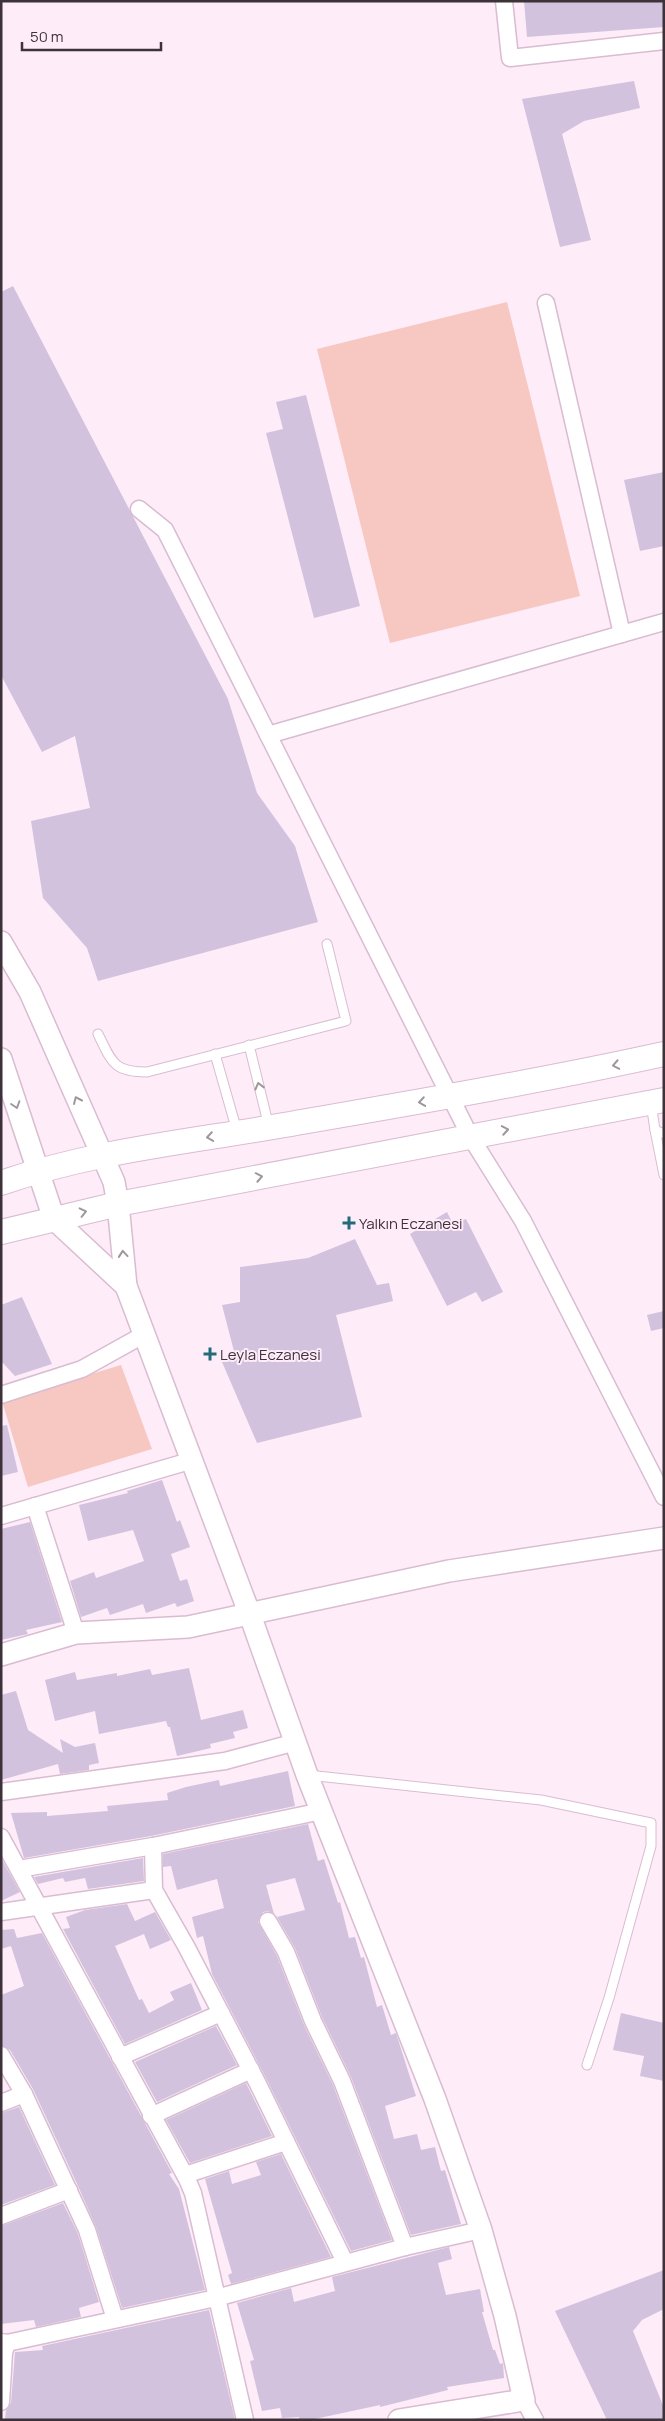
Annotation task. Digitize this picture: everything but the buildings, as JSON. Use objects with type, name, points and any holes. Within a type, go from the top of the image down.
[{"type":"main road","points":[[1,1183],[37,1170],[101,1155],[451,1097],[664,1054]]},
{"type":"main road","points":[[1,1232],[118,1204],[657,1102]]},
{"type":"street","points":[[504,1],[510,58],[664,41]]},
{"type":"street","points":[[546,303],[622,634]]},
{"type":"street","points":[[138,509],[165,530],[470,1136],[523,1221],[664,1497]]},
{"type":"street","points":[[268,735],[664,622]]},
{"type":"street","points":[[1,942],[30,992],[114,1182],[126,1286],[193,1460],[307,1775],[435,2100],[481,2230],[505,2316],[524,2400],[535,2420]]},
{"type":"street","points":[[1,1059],[54,1219],[126,1286]]},
{"type":"street","points":[[1,1395],[82,1369],[145,1334]]},
{"type":"street","points":[[1,1516],[193,1460]]},
{"type":"street","points":[[35,1506],[76,1633]]},
{"type":"street","points":[[1,1655],[76,1633],[188,1627],[449,1571],[664,1538]]},
{"type":"street","points":[[1,1792],[225,1760],[296,1742]]},
{"type":"street","points":[[19,1869],[153,1846],[322,1811]]},
{"type":"street","points":[[1,1837],[193,2193],[245,2420]]},
{"type":"street","points":[[153,1846],[154,1890],[221,2013],[345,2262]]},
{"type":"street","points":[[1,1912],[40,1908],[154,1890]]},
{"type":"street","points":[[268,1922],[286,1952],[314,2021],[342,2081],[404,2246]]},
{"type":"street","points":[[120,2057],[221,2013]]},
{"type":"street","points":[[1,2055],[24,2094],[70,2190],[87,2230],[115,2319]]},
{"type":"street","points":[[151,2116],[250,2070]]},
{"type":"street","points":[[1,2103],[24,2094]]},
{"type":"street","points":[[184,2175],[286,2142]]},
{"type":"street","points":[[1,2216],[70,2190]]},
{"type":"street","points":[[1,2402],[4,2342],[216,2298],[404,2246],[481,2230]]},
{"type":"street","points":[[399,2420],[524,2400]]},
{"type":"lane","points":[[98,1034],[111,1061],[127,1072],[147,1072],[346,1021],[327,944]]},
{"type":"lane","points":[[249,1045],[269,1127]]},
{"type":"lane","points":[[215,1054],[238,1132]]},
{"type":"lane","points":[[657,1102],[664,1175]]},
{"type":"lane","points":[[307,1775],[541,1800],[652,1823],[651,1846],[609,1998],[586,2065]]},
{"type":"shaded area","points":[[507,302],[580,596],[390,643],[317,349]]},
{"type":"shaded area","points":[[121,1365],[152,1449],[28,1487],[2,1401]]},
{"type":"place","name":"Yalkın Eczanesi","points":[[349,1223]]},
{"type":"place","name":"Leyla Eczanesi","points":[[210,1354]]}]
